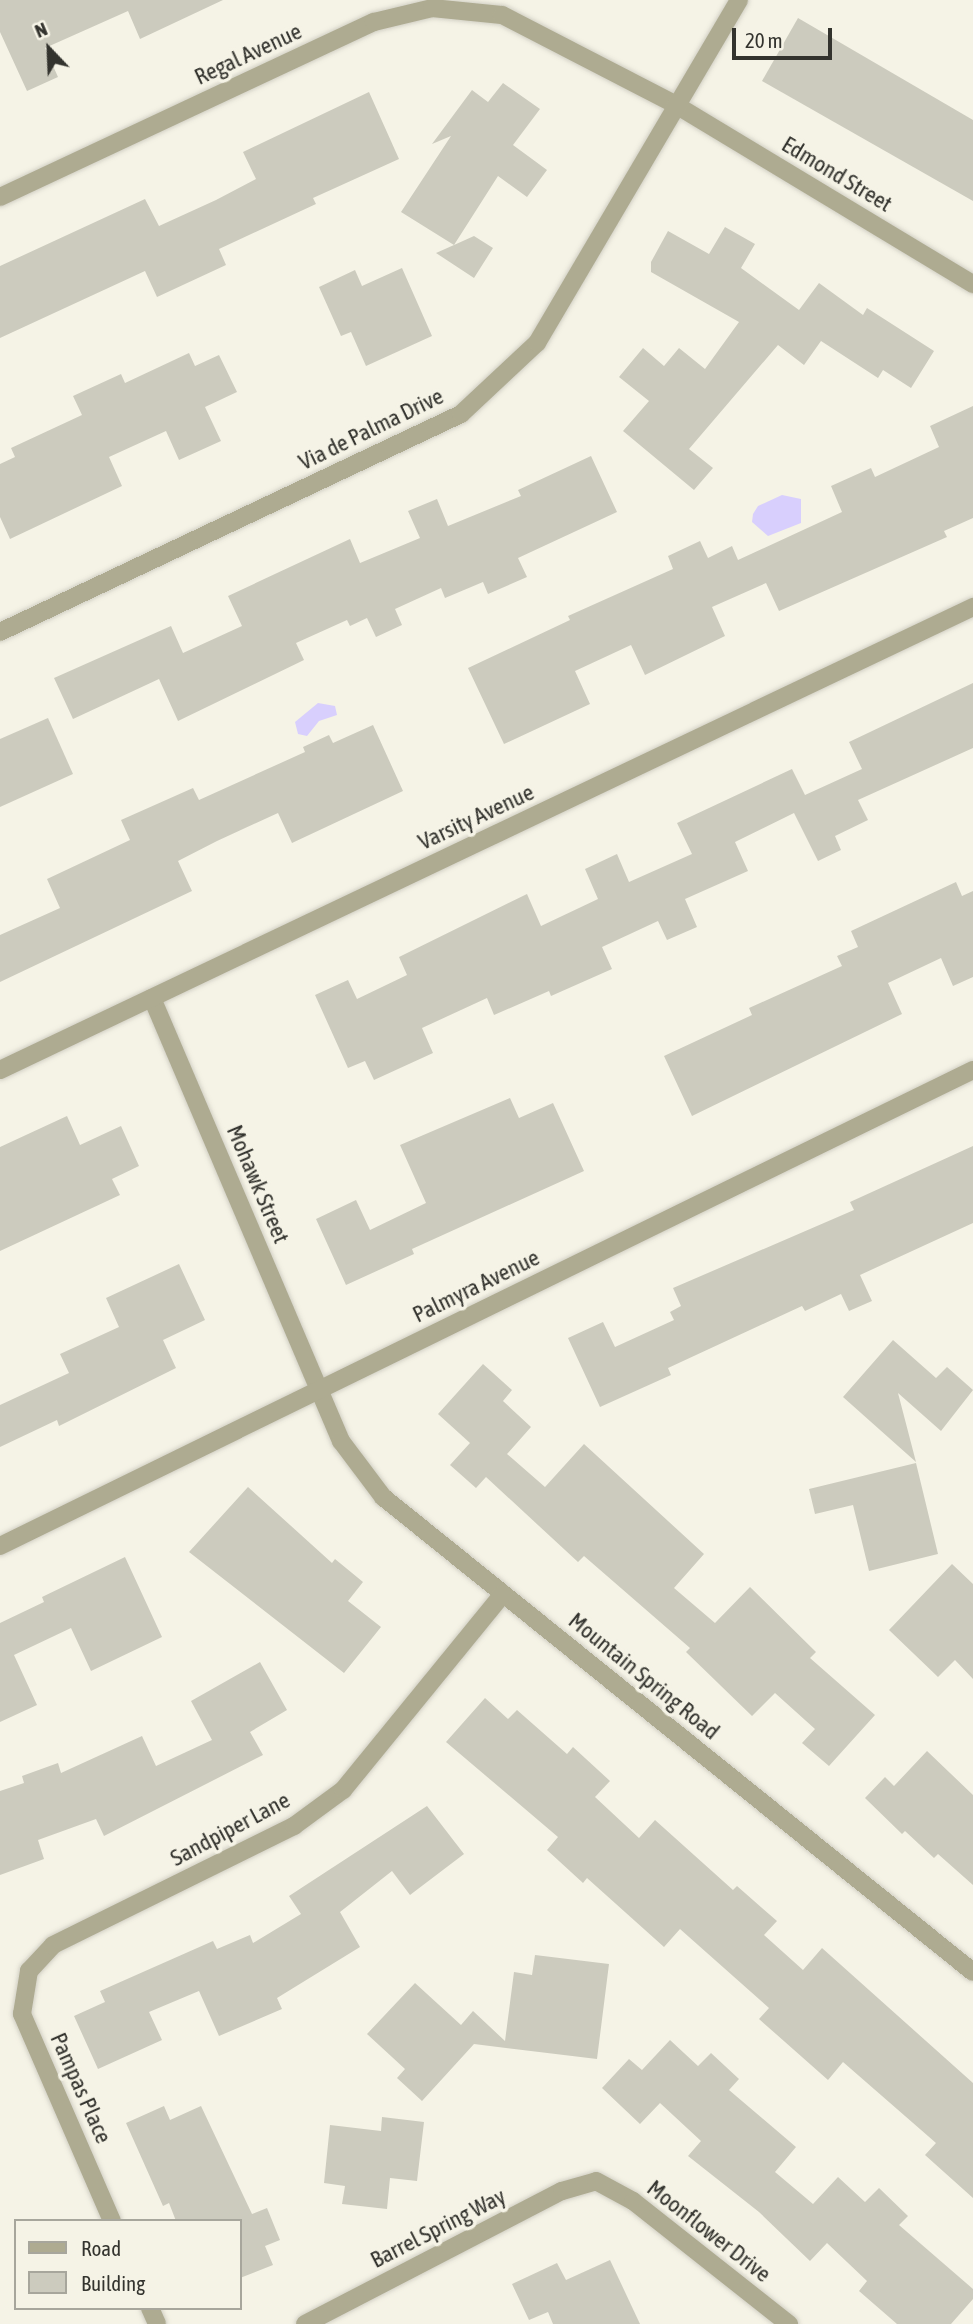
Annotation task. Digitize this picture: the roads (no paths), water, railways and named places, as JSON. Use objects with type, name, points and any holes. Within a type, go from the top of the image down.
[{"type":"street","name":"Via de Palma Drive","points":[[0,632],[461,414],[537,343],[739,0]]},
{"type":"street","name":"Regal Avenue","points":[[0,197],[374,22],[432,8],[502,15],[676,105]]},
{"type":"street","name":"Edmond Street","points":[[676,105],[973,284]]},
{"type":"street","name":"Varsity Avenue","points":[[0,1070],[973,607]]},
{"type":"street","name":"Mohawk Street","points":[[152,998],[319,1390]]},
{"type":"street","name":"Palmyra Avenue","points":[[0,1546],[973,1070]]},
{"type":"street","name":"Mountain Spring Road","points":[[319,1390],[341,1441],[383,1497],[973,1972]]},
{"type":"street","name":"Sandpiper Lane","points":[[29,1971],[53,1945],[294,1826],[343,1790],[503,1594]]},
{"type":"street","name":"Pampas Place","points":[[29,1971],[22,2014],[111,2219]]},
{"type":"street","name":"Barrel Spring Way","points":[[304,2324],[562,2191],[596,2181]]},
{"type":"street","name":"Moonflower Drive","points":[[596,2181],[633,2202],[789,2324]]}]
